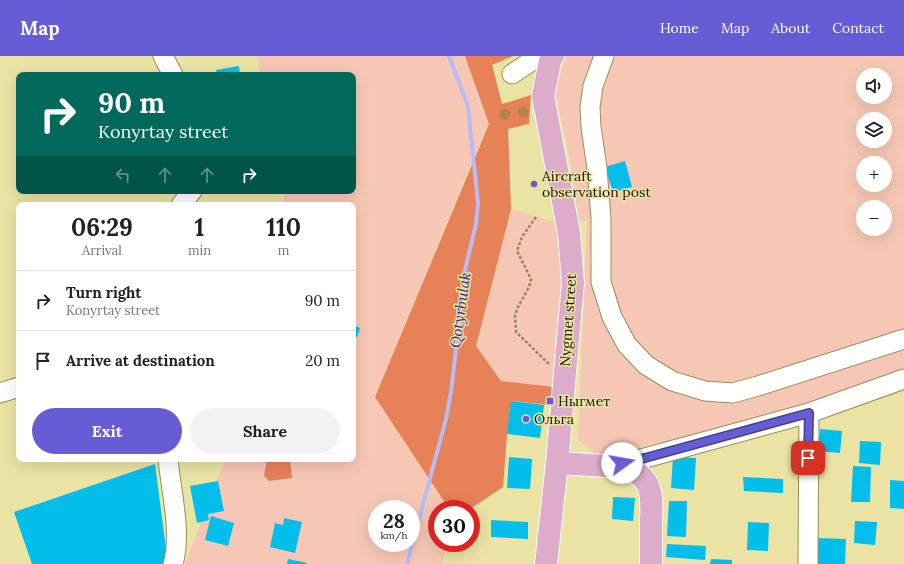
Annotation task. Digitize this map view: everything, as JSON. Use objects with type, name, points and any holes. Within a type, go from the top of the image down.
[{"type":"main road","name":"Nygmet street","points":[[546,564],[557,463],[573,283],[569,233],[543,96],[547,57]]},
{"type":"main road","points":[[557,463],[611,466],[630,469],[642,477],[649,488],[652,501],[651,564]]},
{"type":"street","points":[[163,56],[171,72]]},
{"type":"street","points":[[604,56],[593,86],[590,107],[601,218],[601,282],[612,317],[627,345],[646,365],[672,381],[705,391],[733,393],[904,339]]},
{"type":"street","points":[[512,74],[547,57]]},
{"type":"street","points":[[183,202],[190,194]]},
{"type":"street","points":[[611,466],[809,413],[904,379]]},
{"type":"street","points":[[0,393],[16,388]]},
{"type":"street","points":[[808,564],[809,413]]},
{"type":"street","points":[[168,462],[177,526],[176,555],[173,564]]},
{"type":"path","points":[[536,217],[522,237],[517,251],[531,279],[529,287],[515,315],[516,332],[551,366]]},
{"type":"shaded area","points":[[257,56],[465,56],[489,124],[375,397],[442,500],[428,500],[428,552],[445,552],[442,564],[185,564],[224,462],[356,462],[356,202],[285,202],[283,194],[356,194],[356,72],[260,72]]},
{"type":"shaded area","points":[[465,56],[513,56],[492,65],[502,104],[531,95],[529,124],[508,129],[511,209],[476,346],[501,381],[554,387],[549,405],[512,401],[507,434],[503,487],[480,502],[480,500],[443,500],[375,397],[489,124]]},
{"type":"shaded area","points":[[566,56],[904,56],[904,374],[725,430],[596,455],[578,439],[587,221],[579,220],[569,156],[555,90]]},
{"type":"shaded area","points":[[511,209],[560,224],[568,286],[554,387],[501,381],[476,346]]},
{"type":"shaded area","points":[[266,462],[290,462],[292,478],[269,481],[264,476]]},
{"type":"building","points":[[239,66],[240,72],[216,72],[216,70]]},
{"type":"building","points":[[625,161],[632,187],[613,192],[605,167]]},
{"type":"building","points":[[356,326],[360,328],[356,337]]},
{"type":"building","name":"Ольга","points":[[511,401],[544,405],[540,438],[507,434]]},
{"type":"building","points":[[820,429],[842,431],[840,453],[818,451]]},
{"type":"building","points":[[860,441],[881,442],[880,465],[859,463]]},
{"type":"building","points":[[509,457],[532,459],[530,489],[507,488]]},
{"type":"building","points":[[673,457],[696,458],[694,490],[671,488]]},
{"type":"building","points":[[155,464],[168,564],[32,564],[14,512]]},
{"type":"building","points":[[853,466],[871,467],[870,502],[851,502]]},
{"type":"building","points":[[743,477],[783,479],[783,493],[744,491]]},
{"type":"building","points":[[890,480],[904,481],[904,509],[890,508]]},
{"type":"building","points":[[218,481],[224,511],[208,514],[209,520],[197,523],[190,486]]},
{"type":"building","points":[[613,497],[635,498],[633,521],[612,519]]},
{"type":"building","points":[[669,501],[687,501],[686,537],[667,536]]},
{"type":"building","points":[[211,516],[234,523],[228,546],[205,540]]},
{"type":"building","points":[[284,518],[302,522],[295,553],[270,547],[275,523],[283,525]]},
{"type":"building","points":[[491,520],[528,522],[528,539],[491,537]]},
{"type":"building","points":[[855,521],[877,522],[875,545],[854,543]]},
{"type":"building","points":[[748,522],[769,523],[768,551],[747,550]]},
{"type":"building","points":[[818,538],[846,539],[845,564],[817,564]]},
{"type":"building","points":[[667,544],[706,546],[705,560],[666,557]]},
{"type":"building","points":[[288,559],[307,563],[287,564]]},
{"type":"building","points":[[711,559],[732,560],[732,564],[710,564]]},
{"type":"waterway","name":"Qotyrbulak","points":[[407,564],[446,419],[451,392],[465,270],[476,224],[478,203],[468,106],[449,56]]},
{"type":"place","name":"Aircraft observation post","points":[[534,184]]},
{"type":"place","name":"Ныгмет","points":[[550,401]]},
{"type":"place","name":"Ольга","points":[[526,419]]},
{"type":"route","points":[[622,463],[809,413],[808,458]]}]
